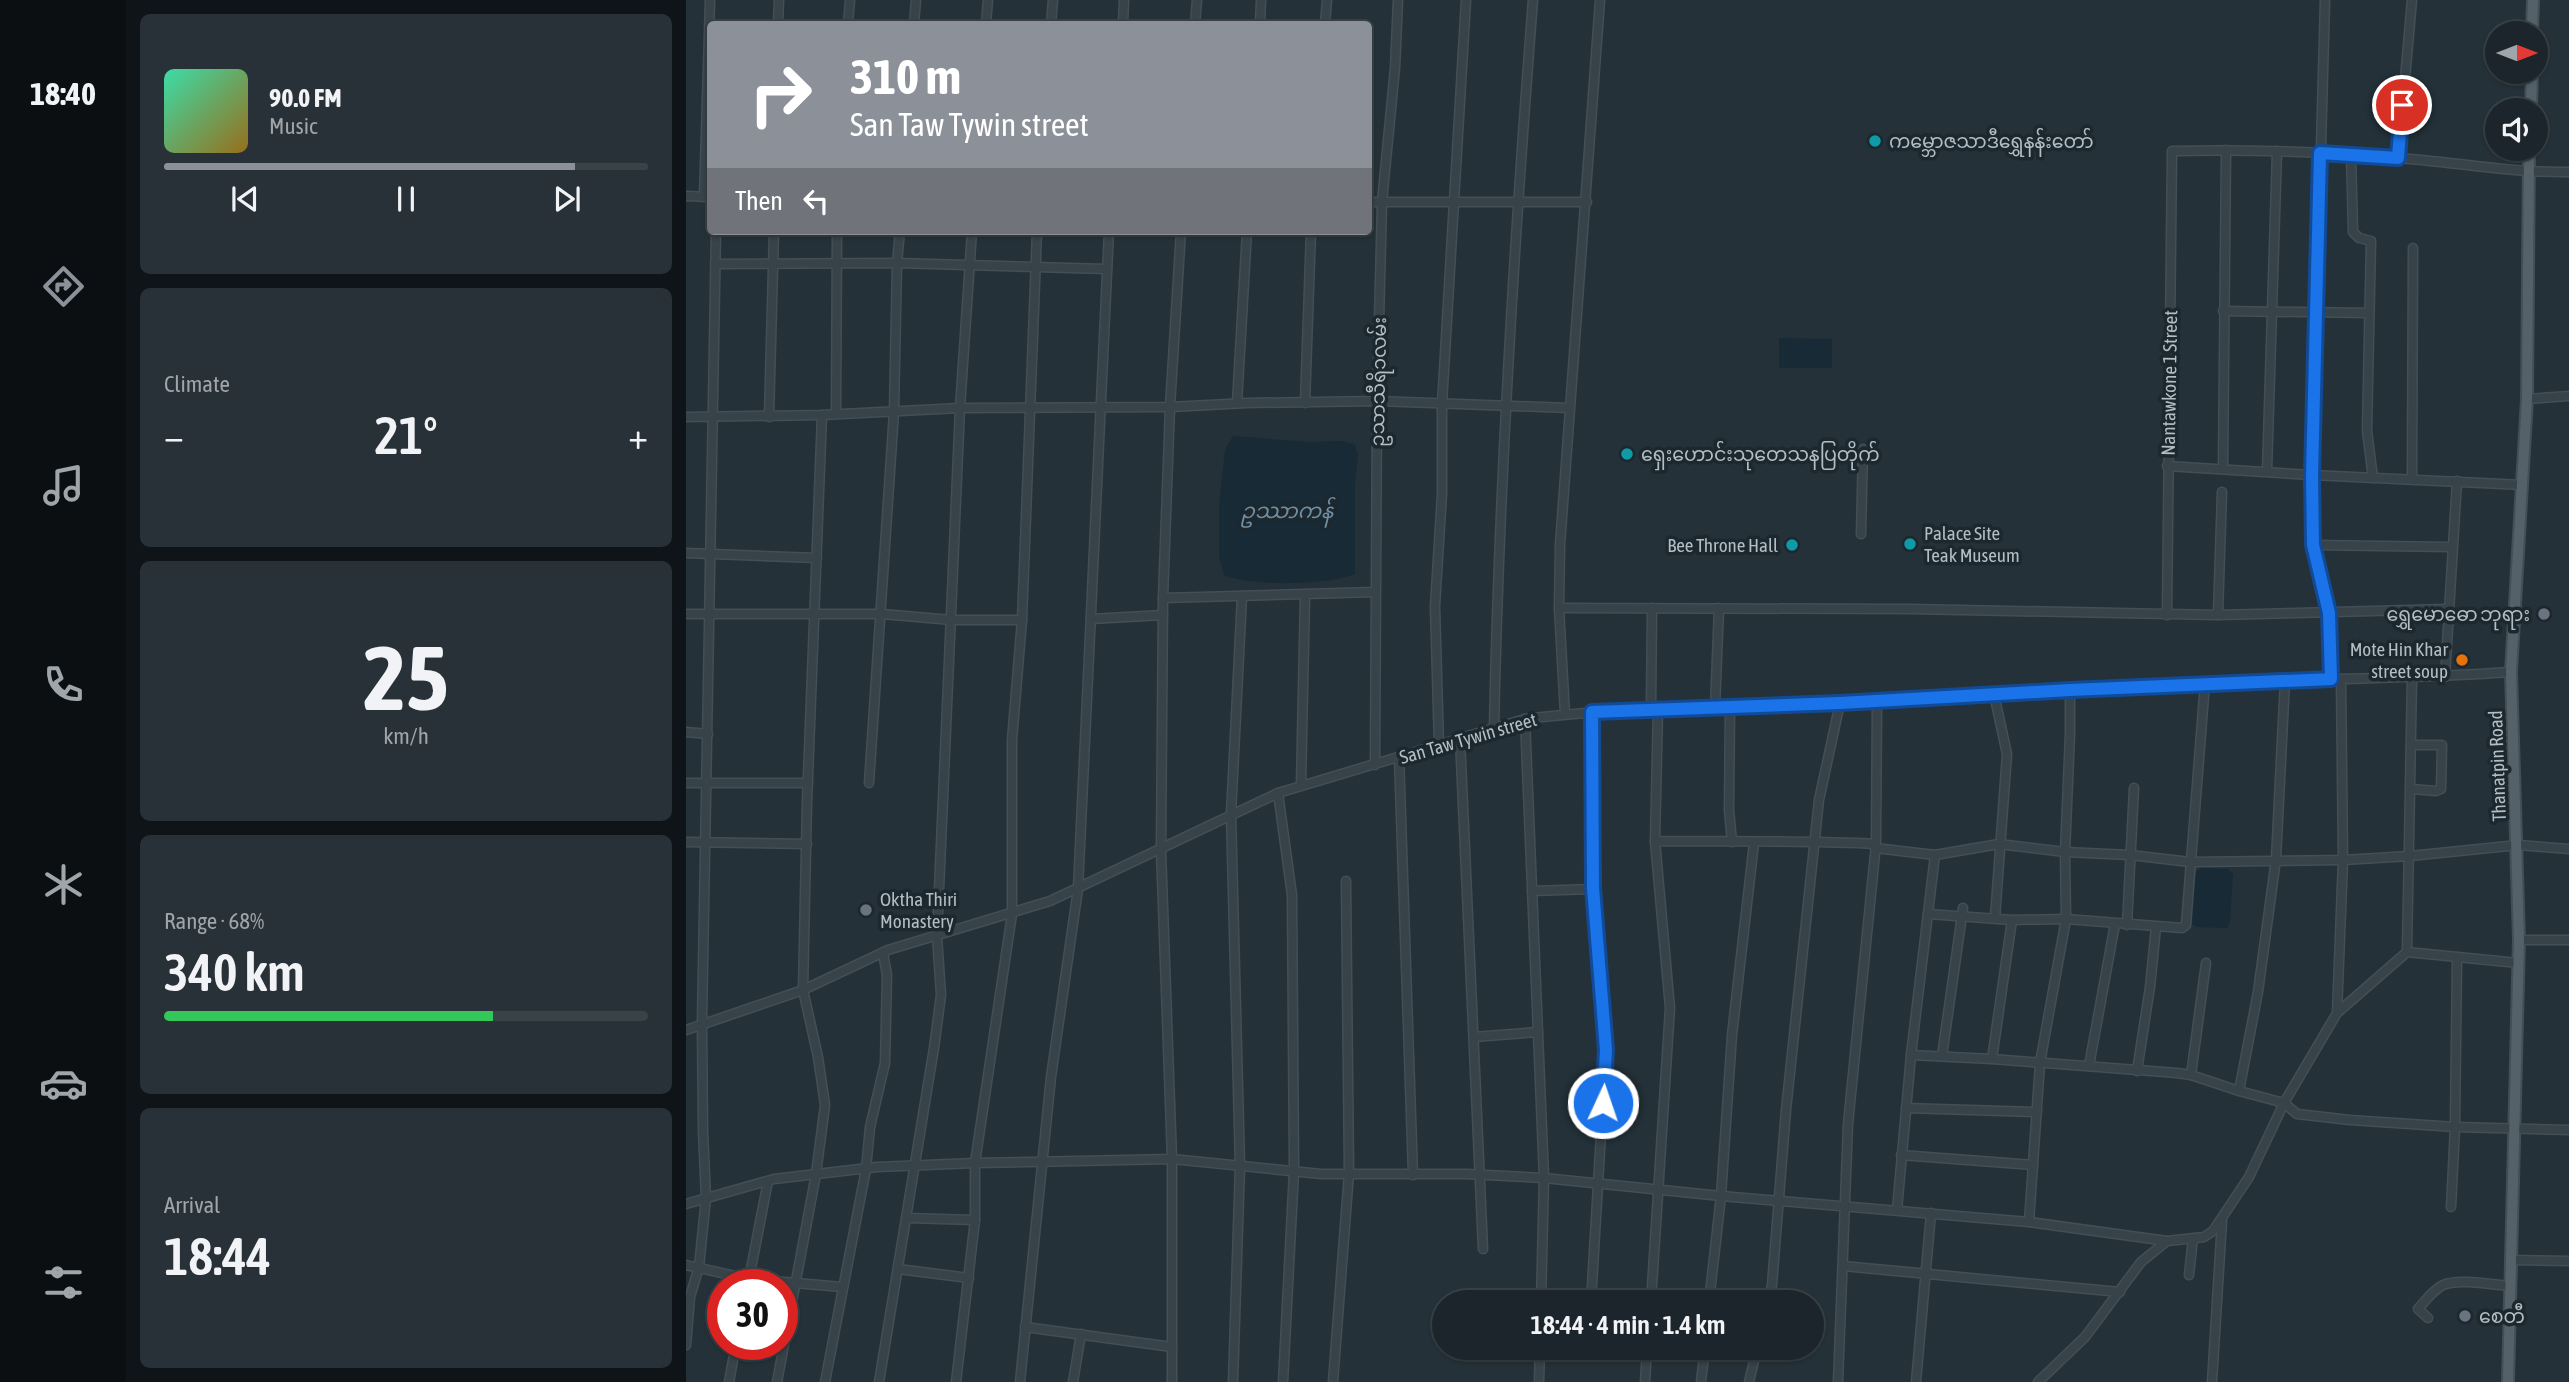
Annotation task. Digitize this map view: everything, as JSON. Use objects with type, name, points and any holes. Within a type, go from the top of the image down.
[{"type":"main road","points":[[2532,21],[2533,0]]},
{"type":"main road","name":"Thanatpin Road","points":[[2508,1382],[2519,940],[2511,672],[2524,485],[2529,161]]},
{"type":"street","points":[[710,0],[710,21]]},
{"type":"street","points":[[778,21],[779,0]]},
{"type":"street","points":[[848,21],[850,0]]},
{"type":"street","points":[[915,21],[916,0]]},
{"type":"street","points":[[986,21],[988,0]]},
{"type":"street","points":[[1051,21],[1053,0]]},
{"type":"street","points":[[1123,21],[1125,0]]},
{"type":"street","points":[[1195,21],[1196,0]]},
{"type":"street","points":[[1260,21],[1261,0]]},
{"type":"street","points":[[1325,21],[1327,0]]},
{"type":"street","name":"ဥသာသီရိ၁လမ်း","points":[[1375,765],[1377,401],[1382,202],[1395,68],[1398,0]]},
{"type":"street","points":[[1439,745],[1435,606],[1442,494],[1442,404],[1466,0]]},
{"type":"street","points":[[1494,729],[1497,567],[1517,202],[1534,0]]},
{"type":"street","points":[[1564,714],[1559,608],[1560,545],[1600,0]]},
{"type":"street","points":[[2325,0],[2312,475],[2313,545],[2329,613],[2331,679]]},
{"type":"street","points":[[2398,158],[2412,0]]},
{"type":"street","points":[[2223,469],[2226,150],[2398,158],[2529,173],[2569,172]]},
{"type":"street","name":"Nantawkone 1 Street","points":[[2167,615],[2172,151],[2226,150]]},
{"type":"street","points":[[2267,471],[2277,151]]},
{"type":"street","points":[[2351,155],[2353,232],[2371,241],[2367,431],[2373,478]]},
{"type":"street","points":[[686,196],[707,197]]},
{"type":"street","points":[[1372,201],[1587,202]]},
{"type":"street","points":[[686,1345],[690,1297],[699,1267],[706,1198],[702,1023],[716,235]]},
{"type":"street","points":[[769,417],[774,235]]},
{"type":"street","points":[[836,414],[837,235]]},
{"type":"street","points":[[869,783],[894,412],[900,235]]},
{"type":"street","points":[[878,1382],[907,1218],[941,995],[937,936],[960,408],[972,235]]},
{"type":"street","points":[[956,1382],[975,1220],[975,1163],[1012,914],[1013,740],[1022,620],[1037,235]]},
{"type":"street","points":[[1020,1382],[1051,1077],[1078,890],[1109,235]]},
{"type":"street","points":[[1172,1382],[1172,1159],[1161,850],[1163,598],[1170,407],[1181,235]]},
{"type":"street","points":[[1237,403],[1247,235]]},
{"type":"street","points":[[1305,403],[1311,235]]},
{"type":"street","points":[[2412,479],[2413,247]]},
{"type":"street","points":[[715,264],[897,263],[1107,269]]},
{"type":"street","points":[[2223,311],[2369,313]]},
{"type":"street","points":[[2527,399],[2569,396]]},
{"type":"street","points":[[686,417],[769,417],[960,408],[1170,407],[1377,401],[1569,408]]},
{"type":"street","points":[[798,1272],[816,1174],[825,1105],[818,1057],[803,990],[822,415]]},
{"type":"street","points":[[1861,534],[1863,449]]},
{"type":"street","points":[[2167,466],[2524,485]]},
{"type":"street","points":[[2445,677],[2457,481]]},
{"type":"street","points":[[2218,615],[2222,492]]},
{"type":"street","points":[[2313,545],[2451,547]]},
{"type":"street","points":[[686,553],[817,558]]},
{"type":"street","points":[[1163,598],[1375,592]]},
{"type":"street","points":[[1233,1382],[1240,1166],[1231,814],[1242,596]]},
{"type":"street","points":[[1301,785],[1305,596]]},
{"type":"street","points":[[1559,608],[1924,609],[2167,615],[2448,609]]},
{"type":"street","points":[[1652,608],[1655,841],[1670,1008],[1652,1290]]},
{"type":"street","points":[[1715,707],[1718,608]]},
{"type":"street","points":[[686,614],[882,614],[952,620],[1022,620]]},
{"type":"street","points":[[1091,619],[1163,615]]},
{"type":"street","name":"San Taw Tywin street","points":[[686,1030],[803,990],[883,953],[1012,914],[1078,890],[1278,793],[1525,719],[1592,712],[1840,703],[2205,683],[2445,677],[2511,672]]},
{"type":"street","points":[[2407,952],[2412,677]]},
{"type":"street","points":[[2337,1013],[2343,860],[2341,679]]},
{"type":"street","points":[[2239,1091],[2258,992],[2276,859],[2285,681]]},
{"type":"street","points":[[1928,914],[1963,911],[2012,920],[2066,919],[2182,928],[2186,925],[2205,683]]},
{"type":"street","points":[[2029,1222],[2040,1063],[2066,919],[2065,852],[2070,690]]},
{"type":"street","points":[[1994,694],[2007,754],[1995,918]]},
{"type":"street","points":[[1838,1382],[1848,1124],[1875,846],[1877,701]]},
{"type":"street","points":[[1771,1290],[1786,1111],[1819,800],[1840,703]]},
{"type":"street","points":[[1730,706],[1729,810],[1732,842]]},
{"type":"street","points":[[1592,712],[1593,888],[1606,1050],[1592,1290]]},
{"type":"street","points":[[1525,719],[1544,1178],[1541,1290]]},
{"type":"street","points":[[686,732],[708,734]]},
{"type":"street","points":[[1460,739],[1483,1249]]},
{"type":"street","points":[[2411,789],[2441,789],[2442,745],[2412,745]]},
{"type":"street","points":[[1399,757],[1413,1175]]},
{"type":"street","points":[[686,783],[808,783]]},
{"type":"street","points":[[2127,925],[2134,788]]},
{"type":"street","points":[[1278,793],[1292,895],[1294,1171],[1283,1382]]},
{"type":"street","points":[[1655,841],[1816,841],[1935,855],[1999,844],[2190,862],[2343,860],[2518,845],[2569,849]]},
{"type":"street","points":[[686,842],[807,844]]},
{"type":"street","points":[[1710,1290],[1721,1196],[1732,1035],[1754,843]]},
{"type":"street","points":[[1896,1210],[1935,855]]},
{"type":"street","points":[[1333,1382],[1349,1174],[1346,881]]},
{"type":"street","points":[[1532,891],[1593,888]]},
{"type":"street","points":[[1942,1056],[1963,911]]},
{"type":"street","points":[[1992,1059],[2012,920]]},
{"type":"street","points":[[2089,1066],[2115,924]]},
{"type":"street","points":[[2137,1071],[2156,927]]},
{"type":"street","points":[[2519,940],[2569,940]]},
{"type":"street","points":[[686,1204],[768,1181],[866,1169],[975,1163],[1172,1159],[1349,1174],[1544,1178],[2029,1222],[2167,1241],[2193,1238],[2209,1235],[2249,1177],[2284,1103],[2337,1013],[2407,952],[2518,963]]},
{"type":"street","points":[[825,1382],[866,1169],[870,1127],[885,1063],[887,985],[883,953]]},
{"type":"street","points":[[2451,1207],[2457,957]]},
{"type":"street","points":[[2191,1075],[2206,963]]},
{"type":"street","points":[[1474,1037],[1538,1032]]},
{"type":"street","points":[[1911,1055],[2191,1075],[2284,1103],[2297,1114],[2455,1127],[2569,1130]]},
{"type":"street","points":[[1906,1108],[2037,1112]]},
{"type":"street","points":[[1901,1155],[2033,1165]]},
{"type":"street","points":[[751,1269],[768,1181]]},
{"type":"street","points":[[1916,1382],[1931,1213]]},
{"type":"street","points":[[907,1218],[975,1220]]},
{"type":"street","points":[[2212,1382],[2222,1218]]},
{"type":"street","points":[[2189,1275],[2193,1238]]},
{"type":"street","points":[[2038,1382],[2085,1337],[2141,1262],[2167,1241]]},
{"type":"street","points":[[2512,1260],[2569,1261]]},
{"type":"street","points":[[686,1265],[707,1269]]},
{"type":"street","points":[[1843,1266],[2120,1292]]},
{"type":"street","points":[[898,1269],[968,1278]]},
{"type":"street","points":[[798,1283],[842,1287]]},
{"type":"street","points":[[2428,1318],[2418,1309],[2430,1295],[2444,1285],[2459,1283],[2511,1286]]},
{"type":"street","points":[[1025,1327],[1172,1347]]},
{"type":"street","points":[[1073,1382],[1081,1334]]},
{"type":"street","points":[[729,1382],[733,1360]]},
{"type":"street","points":[[777,1382],[781,1360]]},
{"type":"street","points":[[1539,1382],[1540,1360]]},
{"type":"street","points":[[1645,1382],[1646,1360]]},
{"type":"street","points":[[1701,1382],[1704,1360]]},
{"type":"street","points":[[1748,1382],[1754,1360]]},
{"type":"water","points":[[1779,338],[1832,339],[1832,368],[1779,368]]},
{"type":"water","name":"ဥဿာကန်","points":[[1233,436],[1355,444],[1358,456],[1355,484],[1355,574],[1342,578],[1289,583],[1252,581],[1224,575],[1219,556],[1219,506],[1225,450]]},
{"type":"water","points":[[2202,868],[2228,869],[2233,874],[2230,921],[2227,928],[2197,927],[2192,924],[2195,872]]},
{"type":"place","name":"ကမ္ဘောဇသာဒီရွှေနန်းတော်","points":[[1875,141]]},
{"type":"place","name":"ရှေးဟောင်းသုတေသနပြတိုက်","points":[[1627,454]]},
{"type":"place","name":"Palace Site Teak Museum","points":[[1910,544]]},
{"type":"place","name":"Bee Throne Hall","points":[[1792,545]]},
{"type":"place","name":"ရွှေမောဓော ဘုရား","points":[[2544,614]]},
{"type":"place","name":"Mote Hin Khar street soup","points":[[2462,660]]},
{"type":"place","name":"Oktha Thiri Monastery","points":[[866,910]]},
{"type":"place","name":"စေတီ","points":[[2465,1316]]},
{"type":"route","points":[[1603,1103],[1606,1050],[1593,888],[1592,712],[1915,700],[2205,683],[2331,679],[2329,613],[2313,545],[2312,475],[2320,153],[2398,158],[2402,105]]}]
